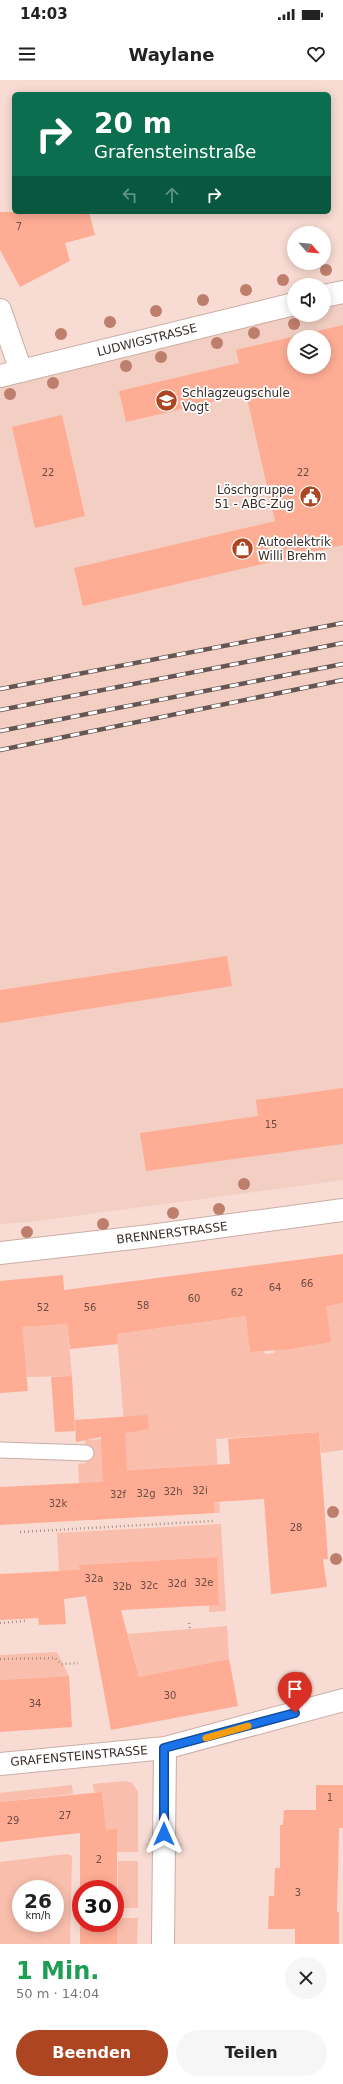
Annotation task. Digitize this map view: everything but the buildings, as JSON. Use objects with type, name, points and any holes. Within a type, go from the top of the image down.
[{"type":"street","points":[[331,295],[343,292]]},
{"type":"street","name":"LUDWIGSTRASSE","points":[[0,376],[287,306]]},
{"type":"street","points":[[0,310],[21,372]]},
{"type":"street","name":"BRENNERSTRASSE","points":[[0,1253],[142,1237],[343,1210]]},
{"type":"street","name":"GRAFENSTEINSTRASSE","points":[[0,1764],[164,1748],[343,1700]]},
{"type":"street","points":[[163,1944],[164,1748]]},
{"type":"lane","points":[[0,1450],[86,1453]]},
{"type":"path","points":[[20,1532],[213,1521]]},
{"type":"path","points":[[0,1623],[25,1621]]},
{"type":"path","points":[[189,1623],[190,1629]]},
{"type":"path","points":[[0,1659],[55,1658],[61,1664],[78,1663]]},
{"type":"shaded area","points":[[343,285],[343,1180],[29,1222],[0,1224],[0,369],[287,316],[287,322],[331,322],[331,288]]},
{"type":"shaded area","points":[[343,1303],[343,1450],[321,1453],[319,1432],[216,1439],[220,1513],[215,1513],[212,1465],[103,1471],[105,1519],[81,1520],[78,1464],[86,1463],[85,1440],[125,1438],[117,1334],[261,1314],[249,1342],[250,1352],[264,1351],[265,1354],[275,1353],[273,1328],[275,1312]]},
{"type":"shaded area","points":[[67,1324],[72,1376],[27,1377],[0,1328]]},
{"type":"shaded area","points":[[221,1524],[226,1611],[209,1612],[209,1605],[219,1605],[216,1557],[80,1565],[81,1590],[60,1592],[57,1533]]},
{"type":"shaded area","points":[[227,1626],[229,1659],[139,1677],[128,1634]]},
{"type":"shaded area","points":[[57,1652],[69,1676],[0,1680],[0,1655]]},
{"type":"shaded area","points":[[126,1781],[132,1783],[138,1792],[138,1852],[117,1852],[117,1830],[106,1830],[102,1792],[94,1792],[93,1784]]},
{"type":"shaded area","points":[[72,1785],[73,1794],[0,1802],[0,1793]]},
{"type":"shaded area","points":[[67,1854],[72,1856],[70,1944],[0,1944],[0,1862]]},
{"type":"shaded area","points":[[118,1861],[138,1861],[138,1908],[124,1908],[124,1880],[118,1880]]},
{"type":"shaded area","points":[[124,1918],[138,1918],[137,1944],[117,1944],[117,1932],[124,1932]]},
{"type":"railway","points":[[0,689],[343,623]]},
{"type":"railway","points":[[0,710],[343,643]]},
{"type":"railway","points":[[0,731],[343,664]]},
{"type":"railway","points":[[0,750],[343,680]]},
{"type":"slow traffic","points":[[206,1738],[248,1726]]},
{"type":"place","name":"Schlagzeugschule Vogt","points":[[166,400]]},
{"type":"place","name":"Löschgruppe 51 - ABC-Zug","points":[[310,497]]},
{"type":"place","name":"Autoelektrik Willi Brehm","points":[[242,549]]},
{"type":"route","points":[[164,1834],[164,1748],[295,1713]]}]
